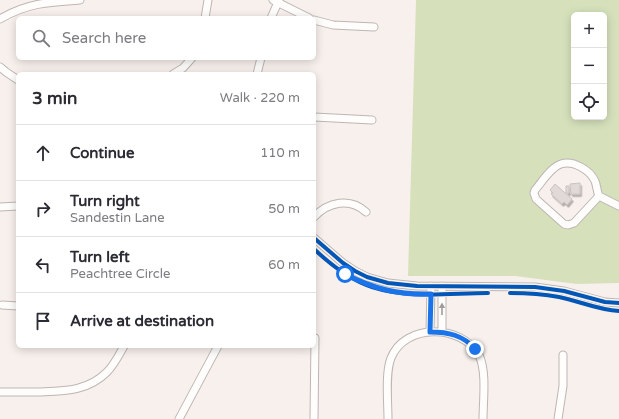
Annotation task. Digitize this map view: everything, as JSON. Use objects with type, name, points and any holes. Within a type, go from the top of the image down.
[{"type":"street","points":[[0,19],[20,8],[33,4],[80,0]]},
{"type":"street","points":[[205,16],[208,0]]},
{"type":"street","points":[[272,16],[277,1],[305,16]]},
{"type":"street","points":[[316,21],[333,25],[374,27]]},
{"type":"street","points":[[176,72],[183,68],[190,60]]},
{"type":"street","points":[[258,72],[260,60]]},
{"type":"street","points":[[0,67],[16,79]]},
{"type":"street","points":[[316,117],[372,120]]},
{"type":"street","points":[[599,196],[574,223],[568,225],[564,224],[536,199],[534,193],[557,166],[569,163],[576,164],[595,181],[599,196],[619,206]]},
{"type":"street","points":[[316,215],[325,208],[339,203],[356,205],[366,212]]},
{"type":"street","points":[[0,207],[16,206]]},
{"type":"street","points":[[316,240],[343,263],[367,277],[388,283],[431,286],[535,287],[564,291],[604,302],[619,303]]},
{"type":"street","points":[[430,332],[431,286]]},
{"type":"street","points":[[442,286],[442,332]]},
{"type":"street","points":[[2,305],[16,306]]},
{"type":"street","points":[[388,419],[388,370],[391,356],[408,338],[430,332],[442,332],[464,339],[470,343],[479,356],[484,376],[483,419]]},
{"type":"street","points":[[0,392],[67,391],[86,387],[99,380],[106,373],[123,348]]},
{"type":"street","points":[[179,419],[217,348]]},
{"type":"street","points":[[314,419],[315,348]]},
{"type":"street","points":[[558,419],[563,386],[563,355]]},
{"type":"green space","points":[[416,0],[619,0],[619,283],[577,284],[515,276],[408,276]],"holes":[[[578,162],[602,194],[597,202],[571,228],[567,228],[532,201],[530,195],[532,188],[555,164]]]},
{"type":"building","points":[[580,183],[580,194],[571,194],[570,184]]},
{"type":"building","points":[[555,184],[572,199],[567,205],[564,202],[562,204],[551,194],[553,193],[550,190]]},
{"type":"building","points":[[566,186],[569,186],[569,193],[566,193]]},
{"type":"cycle path","points":[[316,240],[343,263],[355,271],[367,277],[388,283],[417,286],[535,287],[564,291],[605,302],[619,303]]},
{"type":"cycle path","points":[[316,251],[348,276],[364,284],[386,291],[415,294],[488,293]]},
{"type":"cycle path","points":[[510,293],[553,296],[604,309],[619,311]]},
{"type":"route","points":[[345,274],[372,287],[389,291],[431,294],[430,332],[442,332],[457,336],[470,343],[475,349]]}]
